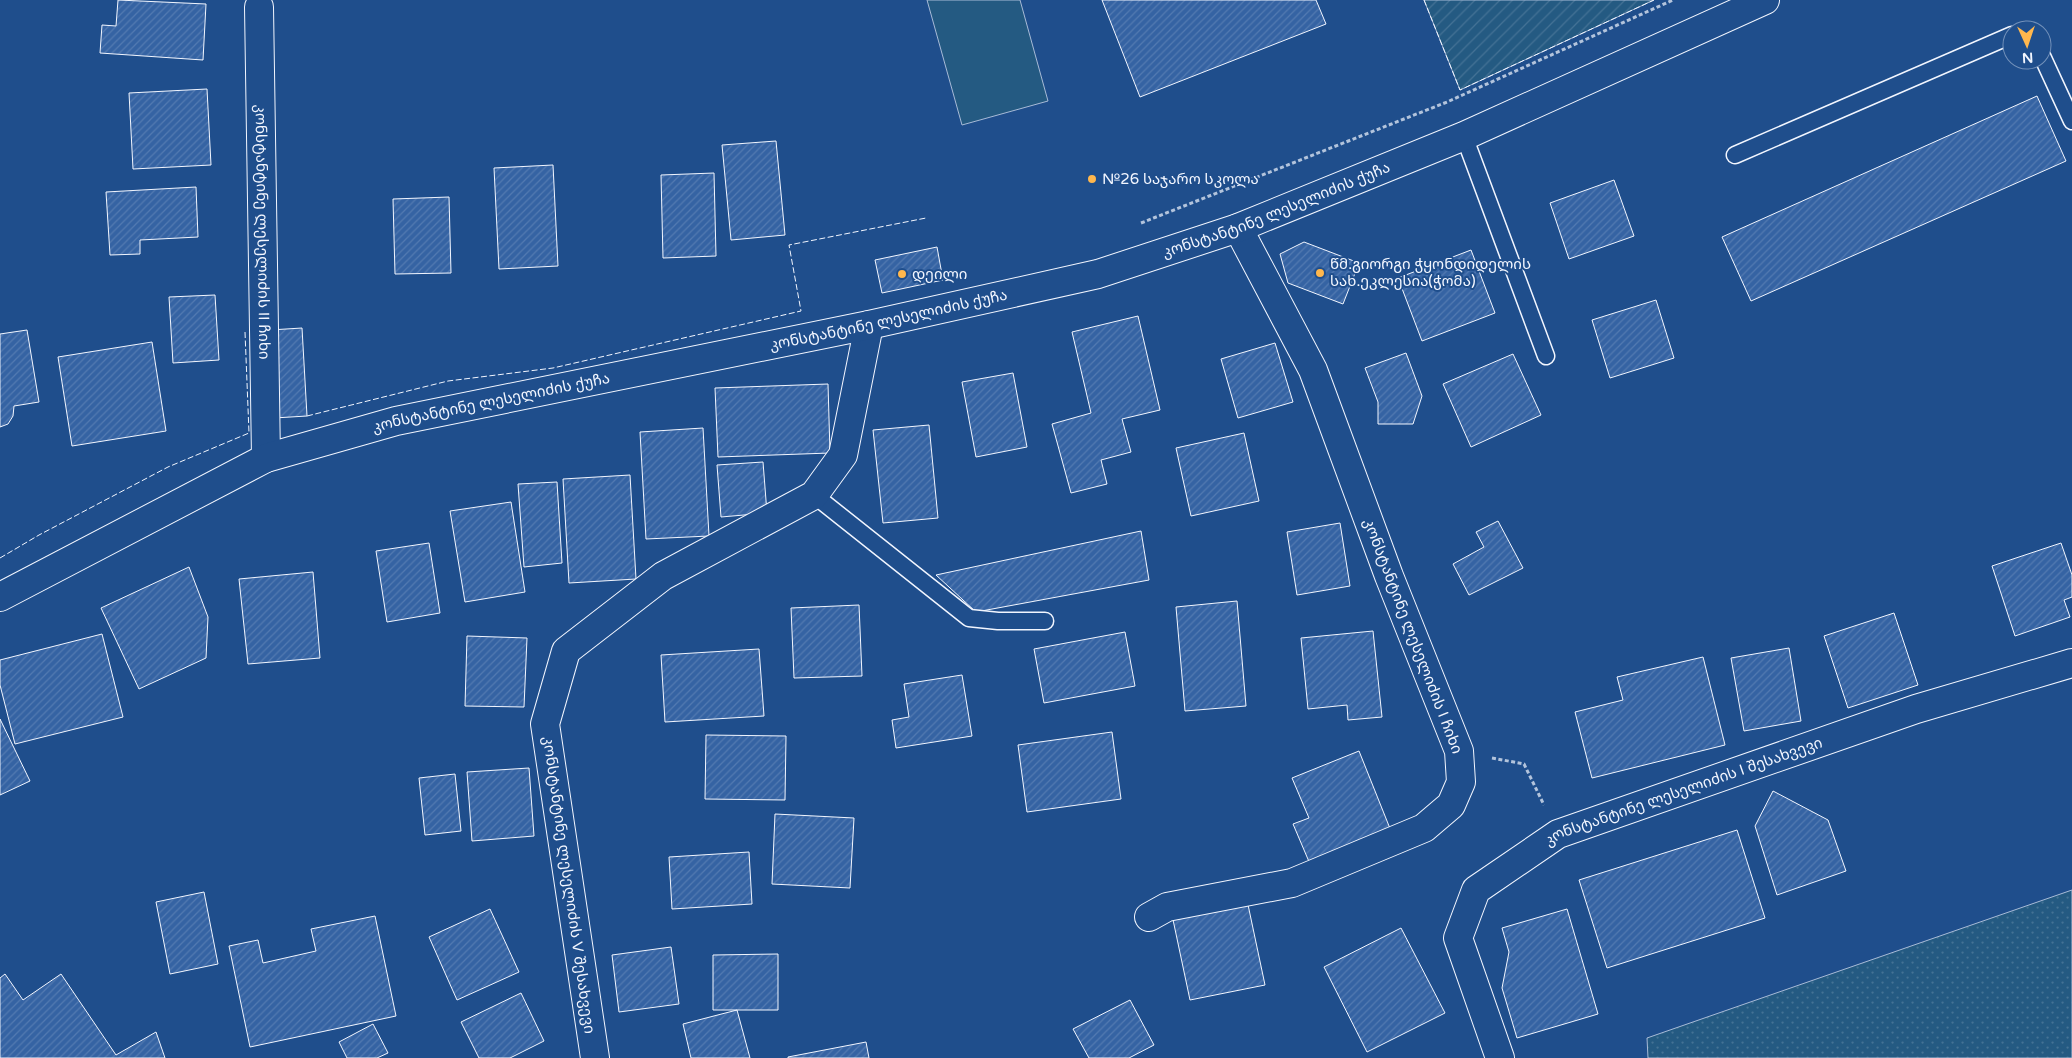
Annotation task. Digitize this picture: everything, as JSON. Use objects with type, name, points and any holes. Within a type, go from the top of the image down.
[{"type":"street","name":"კონსტანტინე ლესელიძის ქუჩა","points":[[0,597],[266,458],[396,421],[869,325],[1098,274],[1238,228],[1464,136],[1766,0]]},
{"type":"street","name":"კონსტანტინე ლესელიძის II ჩიხი","points":[[259,7],[266,458]]},
{"type":"street","name":"კონსტანტინე ლესელიძის I ჩიხი","points":[[1149,916],[1167,907],[1292,883],[1424,828],[1451,805],[1461,782],[1459,751],[1389,576],[1313,370],[1238,228]]},
{"type":"street","name":"კონსტანტინე ლესელიძის V შესახვევი","points":[[594,1058],[546,724],[566,651],[664,576],[814,495],[843,456],[869,325]]},
{"type":"street","name":"კონსტანტინე ლესელიძის I შესახვევი","points":[[1500,1058],[1458,938],[1476,890],[1558,834],[1916,709],[2072,663]]},
{"type":"lane","points":[[1735,155],[2002,39]]},
{"type":"lane","points":[[2048,70],[2072,121]]},
{"type":"lane","points":[[1464,136],[1546,356]]},
{"type":"lane","points":[[814,495],[969,618],[998,621],[1045,621]]},
{"type":"path","points":[[1135,226],[1447,102],[1673,0]]},
{"type":"path","points":[[1524,764],[1558,834]]},
{"type":"shaded area","points":[[927,0],[1020,0],[1048,101],[962,125]]},
{"type":"shaded area","points":[[1424,0],[1654,0],[1460,90]]},
{"type":"shaded area","points":[[2072,890],[2072,1058],[1648,1058],[1647,1038]]},
{"type":"building","points":[[118,0],[206,4],[203,60],[100,53],[102,25],[116,26]]},
{"type":"building","points":[[1102,0],[1316,0],[1326,24],[1140,97]]},
{"type":"building","points":[[207,89],[211,165],[133,169],[129,93]]},
{"type":"building","points":[[2037,96],[2066,161],[1751,301],[1722,237]]},
{"type":"building","points":[[776,141],[785,235],[731,240],[722,145]]},
{"type":"building","points":[[553,165],[558,266],[499,269],[494,168]]},
{"type":"building","points":[[714,173],[716,256],[663,258],[661,175]]},
{"type":"building","points":[[1614,180],[1634,236],[1569,259],[1550,203]]},
{"type":"building","points":[[196,187],[198,237],[140,240],[140,254],[110,255],[106,192]]},
{"type":"building","points":[[449,197],[451,273],[395,274],[393,199]]},
{"type":"building","name":"წმ.გიორგი ჭყონდიდელის სახ.ეკლესია(ჭომა)","points":[[1304,242],[1359,263],[1343,304],[1288,283],[1280,254]]},
{"type":"building","points":[[937,247],[943,280],[882,293],[875,260]]},
{"type":"building","points":[[1471,250],[1495,313],[1422,341],[1398,278]]},
{"type":"building","points":[[215,295],[219,360],[173,363],[169,297]]},
{"type":"building","points":[[1656,300],[1674,358],[1610,378],[1592,320]]},
{"type":"building","points":[[1138,316],[1160,410],[1122,419],[1131,452],[1101,460],[1107,484],[1071,493],[1052,424],[1091,413],[1072,332]]},
{"type":"building","points":[[302,328],[307,416],[274,418],[270,330]]},
{"type":"building","points":[[27,330],[39,402],[14,406],[13,416],[8,424],[0,427],[0,334]]},
{"type":"building","points":[[152,342],[166,431],[72,446],[58,357]]},
{"type":"building","points":[[1275,343],[1293,402],[1238,418],[1221,359]]},
{"type":"building","points":[[1406,353],[1422,396],[1413,424],[1378,424],[1378,402],[1365,368]]},
{"type":"building","points":[[1513,354],[1541,415],[1471,447],[1443,384]]},
{"type":"building","points":[[1013,373],[1027,447],[976,457],[962,382]]},
{"type":"building","points":[[828,384],[830,453],[718,457],[715,388]]},
{"type":"building","points":[[929,425],[938,518],[883,523],[873,430]]},
{"type":"building","points":[[703,428],[709,536],[646,539],[640,432]]},
{"type":"building","points":[[1244,433],[1259,501],[1191,516],[1176,448]]},
{"type":"building","points":[[763,462],[767,513],[721,517],[717,465]]},
{"type":"building","points":[[630,475],[636,579],[569,583],[563,479]]},
{"type":"building","points":[[557,482],[562,563],[524,567],[518,484]]},
{"type":"building","points":[[511,502],[525,592],[465,602],[450,511]]},
{"type":"building","points":[[1498,521],[1523,568],[1469,595],[1453,564],[1484,547],[1476,532]]},
{"type":"building","points":[[1340,523],[1350,586],[1297,595],[1287,532]]},
{"type":"building","points":[[1141,531],[1149,580],[976,612],[936,575]]},
{"type":"building","points":[[429,543],[440,613],[387,622],[376,551]]},
{"type":"building","points":[[2061,543],[2072,575],[2072,597],[2064,600],[2070,617],[2015,636],[1992,566]]},
{"type":"building","points":[[189,567],[208,617],[206,658],[139,689],[101,608]]},
{"type":"building","points":[[313,572],[320,658],[248,664],[239,579]]},
{"type":"building","points":[[1237,601],[1246,706],[1185,711],[1176,607]]},
{"type":"building","points":[[859,605],[862,676],[794,678],[791,608]]},
{"type":"building","points":[[1894,613],[1918,685],[1848,708],[1824,636]]},
{"type":"building","points":[[1373,631],[1382,717],[1348,720],[1347,705],[1308,709],[1301,638]]},
{"type":"building","points":[[1125,632],[1135,686],[1044,703],[1034,649]]},
{"type":"building","points":[[102,634],[123,717],[15,744],[0,685],[0,660]]},
{"type":"building","points":[[467,636],[527,638],[524,707],[465,706]]},
{"type":"building","points":[[1789,648],[1801,721],[1744,731],[1731,658]]},
{"type":"building","points":[[759,649],[764,716],[665,722],[661,655]]},
{"type":"building","points":[[1703,657],[1725,745],[1592,778],[1575,712],[1623,700],[1617,677]]},
{"type":"building","points":[[962,675],[972,736],[896,748],[892,720],[909,717],[904,684]]},
{"type":"building","points":[[0,719],[30,781],[0,795]]},
{"type":"building","points":[[1112,732],[1121,799],[1027,812],[1018,745]]},
{"type":"building","points":[[706,735],[786,736],[785,800],[705,799]]},
{"type":"building","points":[[1359,751],[1391,831],[1310,864],[1293,824],[1309,818],[1292,778]]},
{"type":"building","points":[[529,768],[534,836],[472,841],[467,772]]},
{"type":"building","points":[[455,774],[461,831],[425,835],[419,778]]},
{"type":"building","points":[[1773,791],[1828,820],[1846,871],[1777,895],[1755,826]]},
{"type":"building","points":[[775,814],[854,818],[850,888],[772,884]]},
{"type":"building","points":[[1737,830],[1765,918],[1607,968],[1579,880]]},
{"type":"building","points":[[749,852],[752,904],[672,909],[669,857]]},
{"type":"building","points":[[204,892],[218,964],[170,974],[156,902]]},
{"type":"building","points":[[1247,900],[1265,985],[1190,1000],[1172,915]]},
{"type":"building","points":[[490,909],[519,972],[457,1000],[429,937]]},
{"type":"building","points":[[1567,909],[1598,1014],[1517,1038],[1502,988],[1509,952],[1502,928]]},
{"type":"building","points":[[375,916],[396,1016],[250,1047],[229,946],[258,940],[263,963],[316,951],[311,929]]},
{"type":"building","points":[[1401,928],[1445,1013],[1367,1052],[1324,967]]},
{"type":"building","points":[[671,947],[679,1004],[619,1012],[612,955]]},
{"type":"building","points":[[778,954],[778,1010],[713,1010],[713,955]]},
{"type":"building","points":[[5,974],[23,1000],[61,974],[116,1055],[156,1032],[165,1058],[0,1058],[0,978]]},
{"type":"building","points":[[521,993],[544,1041],[510,1058],[479,1058],[461,1022]]},
{"type":"building","points":[[1130,1000],[1154,1045],[1129,1058],[1089,1058],[1073,1029]]},
{"type":"building","points":[[737,1010],[750,1058],[691,1058],[683,1024]]},
{"type":"building","points":[[373,1024],[388,1053],[377,1058],[347,1058],[339,1042]]},
{"type":"building","points":[[866,1042],[869,1058],[788,1058],[788,1057]]},
{"type":"fence","points":[[1424,0],[1460,90],[1654,0]]},
{"type":"fence","points":[[307,416],[448,381],[553,368],[801,311],[789,245],[926,218]]},
{"type":"fence","points":[[0,558],[39,535],[168,467],[249,433],[245,332]]},
{"type":"place","name":"№26 საჯარო სკოლა","points":[[1092,179]]},
{"type":"place","name":"წმ.გიორგი ჭყონდიდელის სახ.ეკლესია(ჭომა)","points":[[1320,273]]},
{"type":"place","name":"დეილი","points":[[902,274]]}]
